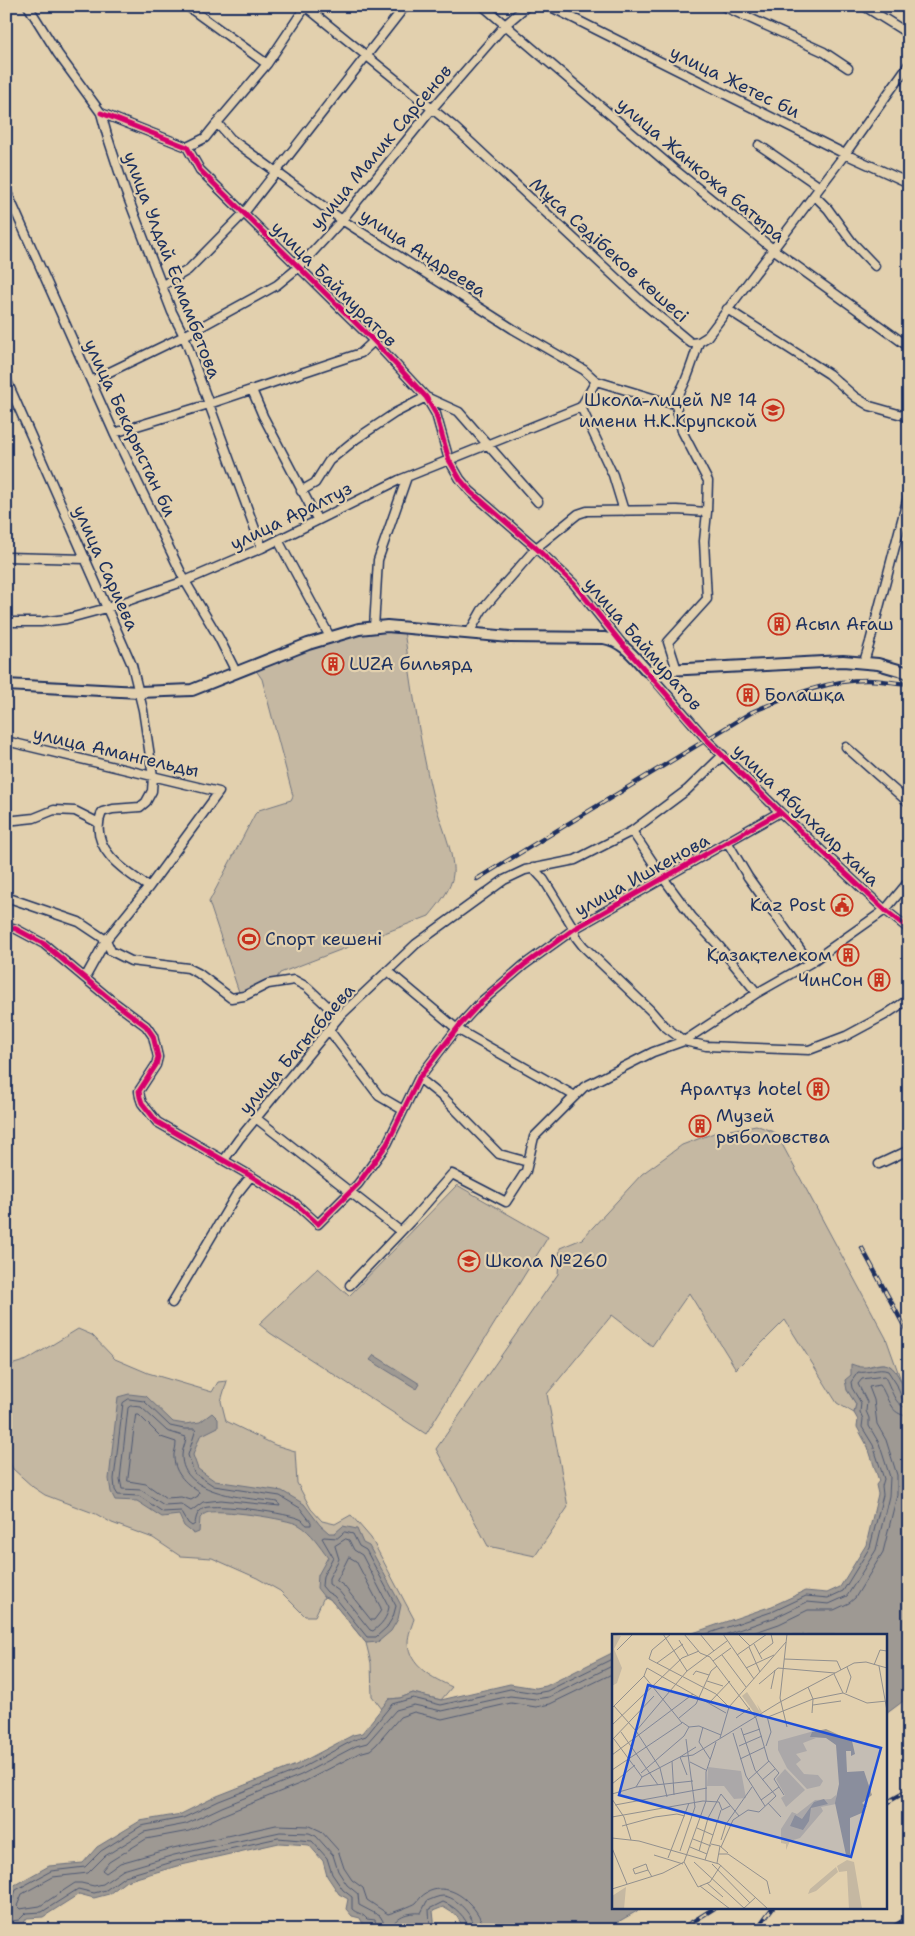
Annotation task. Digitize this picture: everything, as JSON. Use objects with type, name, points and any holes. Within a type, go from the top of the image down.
[{"type":"street","name":"улица Улдай Есмамбетова","points":[[28,6],[58,54],[101,112],[106,135],[126,190],[172,312],[184,336],[262,548]]},
{"type":"street","points":[[187,6],[266,64]]},
{"type":"street","points":[[101,112],[187,147],[205,138],[266,64],[305,6]]},
{"type":"street","name":"Мұса Сәдібеков көшесі","points":[[305,6],[452,125],[643,303],[691,343],[699,342],[707,337],[845,154],[909,64]]},
{"type":"street","points":[[163,284],[188,270],[244,213],[405,6]]},
{"type":"street","name":"улица Жанкожа батыра","points":[[483,6],[674,169],[773,249],[909,347]]},
{"type":"street","name":"улица Малик Сарсенов","points":[[91,381],[184,336],[277,285],[299,267],[342,220],[432,109],[505,25],[527,6]]},
{"type":"street","name":"улица Жетес би","points":[[548,6],[845,154],[909,183]]},
{"type":"street","points":[[723,6],[824,52],[848,68]]},
{"type":"street","points":[[864,6],[909,34]]},
{"type":"street","name":"улица Андреева","points":[[218,124],[231,139],[342,220],[513,329],[584,370],[596,381]]},
{"type":"street","points":[[758,146],[820,187]]},
{"type":"street","name":"улица Баймуратов","points":[[187,147],[200,170],[374,342],[426,397],[436,414],[449,460],[460,479],[470,491],[536,548],[574,584],[623,645],[708,740]]},
{"type":"street","name":"улица Бекарыстан би","points":[[6,190],[114,433],[185,581],[219,638],[236,672]]},
{"type":"street","points":[[814,195],[828,209],[852,242],[875,266]]},
{"type":"street","points":[[727,309],[829,374],[855,397],[870,406],[909,417]]},
{"type":"street","points":[[114,433],[252,390],[361,352],[374,342]]},
{"type":"street","points":[[624,511],[612,475],[580,407],[596,381],[670,402],[675,401],[680,394],[699,342]]},
{"type":"street","name":"улица Сариева","points":[[6,379],[132,665],[143,710],[153,776]]},
{"type":"street","points":[[252,390],[263,416],[317,520]]},
{"type":"street","points":[[301,492],[315,483],[329,462],[356,439],[395,413],[426,397],[459,412],[538,502]]},
{"type":"street","points":[[675,401],[682,431],[708,481],[704,542],[707,599],[668,642],[677,670]]},
{"type":"street","name":"улица Аралтуз","points":[[6,622],[41,622],[66,619],[107,608],[185,581],[262,548],[406,477],[580,407]]},
{"type":"street","points":[[374,628],[378,560],[406,477]]},
{"type":"street","points":[[864,662],[907,512],[909,493]]},
{"type":"street","points":[[469,633],[482,610],[536,548],[578,514],[588,511],[677,510],[707,512]]},
{"type":"street","points":[[278,540],[330,637]]},
{"type":"street","points":[[6,557],[86,559]]},
{"type":"street","points":[[6,686],[139,692],[192,690],[308,644],[359,629],[388,626],[510,637],[604,638],[614,640],[623,645]]},
{"type":"street","points":[[647,671],[843,661],[878,664],[909,673]]},
{"type":"street","name":"улица Абулхаир хана","points":[[708,740],[780,812],[885,910],[909,929]]},
{"type":"street","name":"улица Амангельды","points":[[6,741],[219,792],[149,887]]},
{"type":"street","points":[[846,747],[909,803]]},
{"type":"street","name":"улица Багысбаева","points":[[224,1160],[339,1017],[416,944],[504,880],[524,870],[575,860],[632,831],[688,790],[723,755]]},
{"type":"street","points":[[85,978],[106,940],[149,887],[124,871],[106,852],[98,836],[97,822],[102,812],[113,809],[140,807],[146,802],[152,791],[153,776]]},
{"type":"street","points":[[6,821],[34,818],[54,810],[75,810],[97,822]]},
{"type":"street","name":"улица Ишкенова","points":[[251,1176],[296,1204],[318,1224],[351,1191],[386,1144],[418,1078],[481,1002],[524,965],[574,929],[780,812]]},
{"type":"street","points":[[632,831],[664,879],[692,916],[757,993]]},
{"type":"street","points":[[728,843],[748,877],[810,963]]},
{"type":"street","points":[[533,868],[544,880],[583,946],[662,1025],[684,1041],[706,1046],[809,1050],[846,1036],[885,1015],[909,999]]},
{"type":"street","points":[[350,1285],[366,1271],[452,1174],[506,1202],[526,1171],[534,1137],[584,1087],[653,1052],[684,1041],[757,993],[810,963],[885,910],[909,881]]},
{"type":"street","points":[[6,897],[79,922],[106,940],[112,951],[131,961],[188,968],[198,973],[231,998],[244,996],[268,984],[294,980],[307,987],[339,1017]]},
{"type":"street","points":[[6,926],[16,929],[44,944],[146,1026],[157,1048],[158,1057],[156,1065],[140,1091],[140,1097],[145,1107],[157,1122],[251,1176],[236,1195],[172,1303]]},
{"type":"street","points":[[388,971],[457,1029],[574,1096]]},
{"type":"street","points":[[329,1030],[379,1096],[403,1110]]},
{"type":"street","points":[[418,1078],[445,1099],[498,1154],[528,1162]]},
{"type":"street","points":[[257,1119],[400,1231]]},
{"type":"street","points":[[879,1164],[909,1150]]},
{"type":"shaded area","points":[[404,631],[427,773],[453,865],[450,885],[429,916],[280,973],[274,982],[242,994],[239,992],[209,902],[255,814],[259,810],[291,800],[293,796],[262,679],[255,669],[340,639],[369,632]]},
{"type":"shaded area","points":[[756,1125],[776,1133],[886,1338],[902,1383],[894,1369],[886,1364],[870,1366],[851,1375],[847,1390],[856,1404],[854,1413],[837,1403],[785,1320],[736,1369],[689,1293],[652,1346],[612,1315],[547,1394],[568,1507],[535,1556],[488,1546],[436,1449],[558,1274],[560,1248],[582,1239],[642,1174],[682,1145],[714,1133]]},
{"type":"shaded area","points":[[457,1185],[548,1237],[426,1434],[259,1324],[318,1268],[349,1296]]},
{"type":"shaded area","points":[[78,1329],[92,1335],[115,1359],[148,1373],[212,1392],[218,1382],[227,1381],[221,1401],[226,1421],[275,1445],[295,1451],[297,1483],[311,1509],[322,1521],[335,1524],[351,1515],[371,1538],[414,1619],[409,1633],[409,1651],[417,1665],[437,1680],[452,1687],[441,1700],[413,1693],[400,1698],[389,1699],[382,1709],[372,1696],[371,1663],[366,1643],[330,1599],[324,1597],[315,1616],[305,1616],[280,1591],[257,1578],[212,1558],[180,1556],[153,1538],[45,1495],[13,1469],[6,1455],[6,1353],[11,1365],[27,1360]]},
{"type":"water","points":[[374,1355],[420,1384],[417,1389],[370,1360]]},
{"type":"water","points":[[851,1364],[864,1367],[888,1365],[900,1379],[909,1403],[909,1690],[906,1699],[888,1712],[888,1634],[690,1634],[772,1606],[805,1591],[827,1593],[840,1587],[866,1545],[878,1494],[876,1485],[879,1481],[868,1447],[857,1427],[858,1420],[854,1413],[856,1404],[847,1390],[845,1380],[851,1375]]},
{"type":"water","points":[[129,1394],[146,1396],[173,1422],[185,1424],[200,1422],[212,1413],[218,1419],[218,1427],[200,1436],[193,1455],[198,1469],[215,1481],[282,1491],[304,1504],[320,1525],[329,1533],[335,1533],[343,1526],[357,1529],[363,1543],[369,1546],[401,1605],[398,1619],[391,1631],[378,1642],[366,1643],[330,1599],[324,1597],[317,1588],[318,1575],[328,1557],[311,1535],[299,1525],[253,1515],[213,1512],[206,1513],[200,1518],[199,1532],[194,1534],[184,1526],[179,1515],[162,1517],[137,1501],[115,1500],[111,1492],[109,1479],[118,1397]]},
{"type":"water","points":[[612,1653],[612,1908],[642,1908],[604,1930],[465,1930],[456,1915],[443,1907],[433,1911],[435,1930],[418,1930],[417,1923],[403,1927],[403,1930],[373,1930],[372,1924],[364,1926],[360,1918],[352,1916],[346,1909],[348,1899],[339,1894],[327,1876],[323,1861],[309,1845],[279,1843],[177,1866],[126,1881],[109,1894],[94,1898],[79,1894],[43,1917],[27,1918],[23,1924],[6,1928],[6,1907],[11,1887],[49,1866],[83,1863],[97,1847],[140,1821],[181,1814],[217,1796],[296,1765],[353,1735],[362,1733],[389,1699],[400,1698],[413,1693],[441,1700],[510,1684],[536,1688],[546,1686]]},
{"type":"railway","points":[[477,879],[752,712],[808,690],[837,683],[877,680],[909,684]]},
{"type":"railway","points":[[862,1248],[909,1335]]},
{"type":"railway","points":[[888,1802],[909,1790]]},
{"type":"railway","points":[[686,1926],[714,1908]]},
{"type":"railway","points":[[756,1930],[772,1908]]},
{"type":"railway","points":[[888,1930],[909,1917]]},
{"type":"railway","points":[[778,1930],[783,1926]]},
{"type":"cycle path","points":[[101,113],[187,147],[200,170],[374,341],[426,397],[436,414],[449,460],[460,479],[470,491],[536,548],[574,584],[623,645],[707,740],[780,812],[885,910],[909,929]]},
{"type":"cycle path","points":[[6,926],[16,929],[44,944],[111,1000],[146,1026],[153,1036],[158,1057],[156,1065],[139,1091],[142,1103],[157,1122],[296,1204],[318,1224],[358,1184],[387,1144],[419,1078],[459,1026],[481,1002],[524,965],[574,929],[780,812]]},
{"type":"place","name":"Школа-лицей № 14 имени Н.К.Крупской","points":[[773,410]]},
{"type":"place","name":"Асыл Ағаш","points":[[779,624]]},
{"type":"place","name":"LUZA бильярд","points":[[333,664]]},
{"type":"place","name":"Болашқа","points":[[748,695]]},
{"type":"place","name":"Kaz Post","points":[[842,905]]},
{"type":"place","name":"Спорт кешені","points":[[249,939]]},
{"type":"place","name":"Қазақтелеком","points":[[848,955]]},
{"type":"place","name":"ЧинСон","points":[[879,980]]},
{"type":"place","name":"Аралтұз hotel","points":[[818,1089]]},
{"type":"place","name":"Музей рыболовства","points":[[700,1126]]},
{"type":"place","name":"Школа №260","points":[[469,1261]]}]
